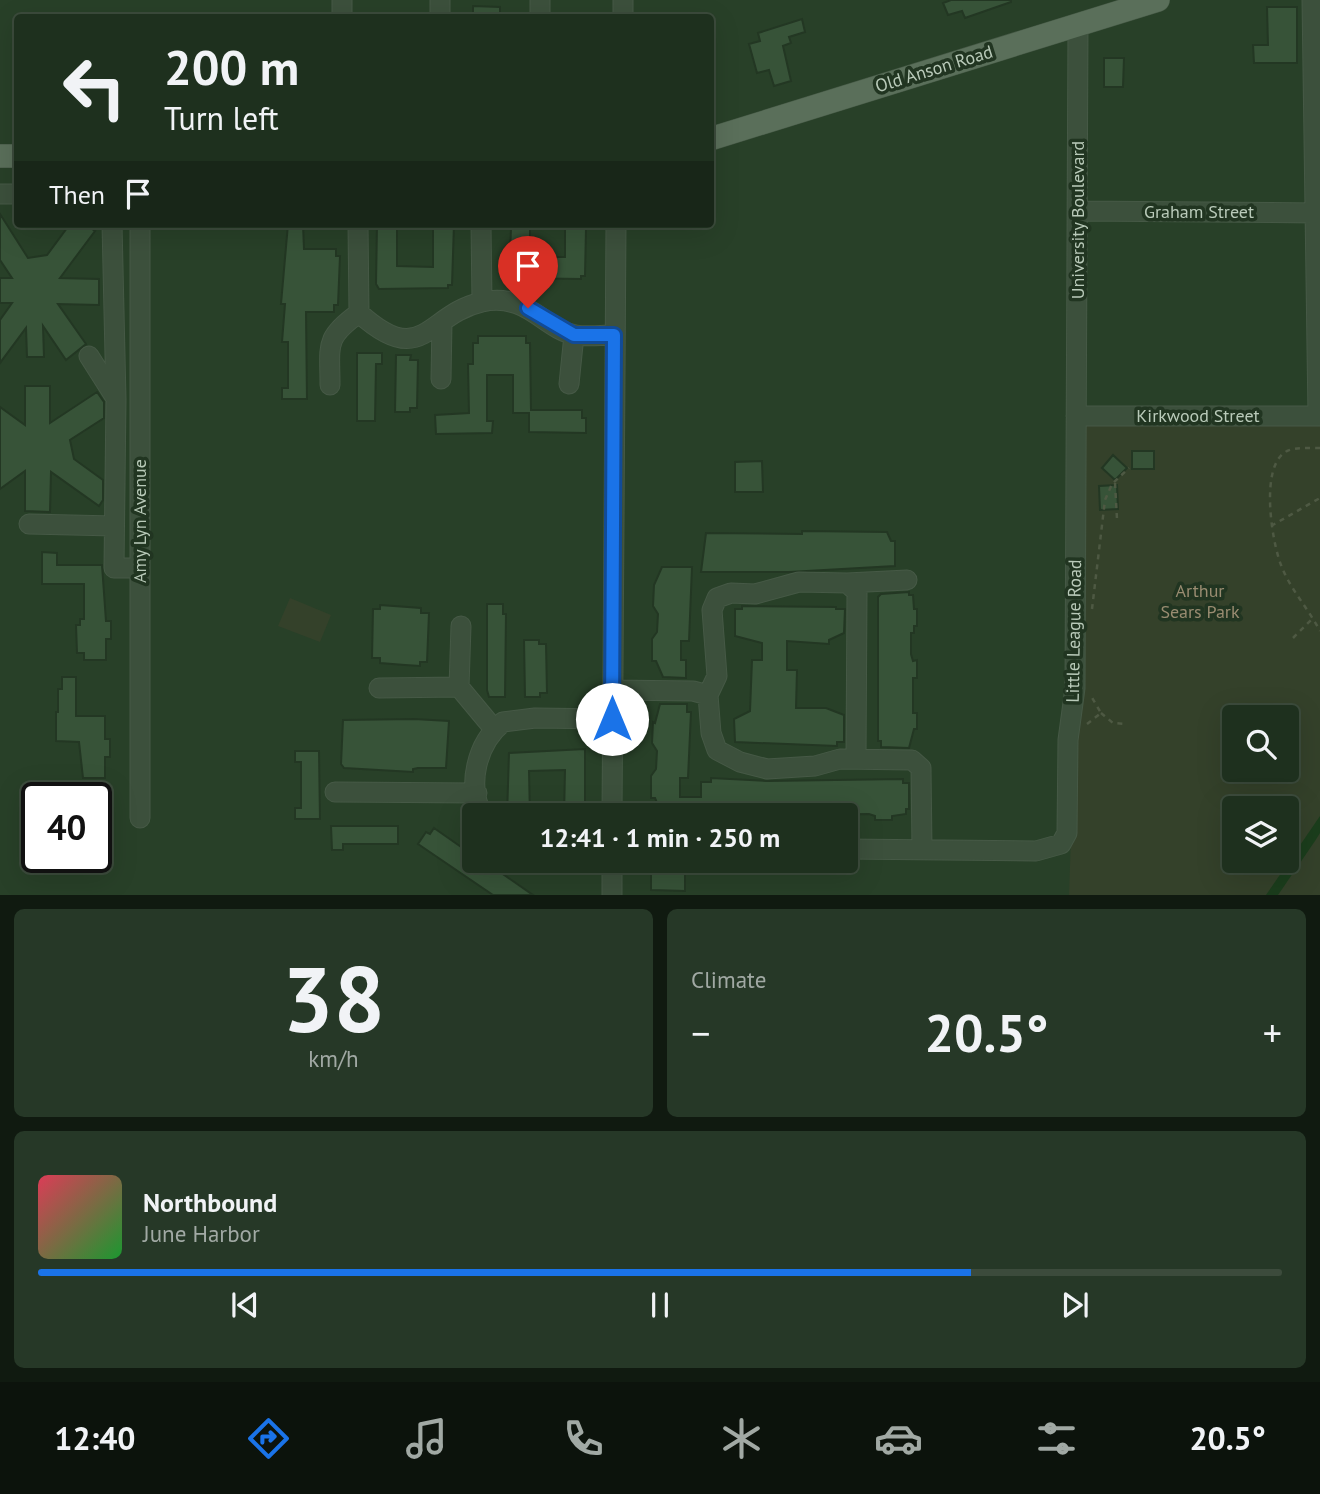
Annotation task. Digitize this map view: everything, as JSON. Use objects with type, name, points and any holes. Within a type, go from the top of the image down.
[{"type":"main road","name":"Old Anson Road","points":[[714,138],[1158,0]]},
{"type":"street","points":[[1312,0],[1316,53],[1319,416]]},
{"type":"street","name":"University Boulevard","points":[[1076,416],[1078,24]]},
{"type":"street","name":"Graham Street","points":[[1079,211],[1317,213]]},
{"type":"street","points":[[113,228],[116,368],[114,568],[140,568]]},
{"type":"street","name":"Amy Lyn Avenue","points":[[140,228],[140,818]]},
{"type":"street","points":[[358,228],[359,313],[376,328],[392,336],[410,338],[429,334],[442,322],[482,302],[505,301],[528,308],[574,335],[614,335]]},
{"type":"street","points":[[481,228],[482,302]]},
{"type":"street","points":[[612,803],[616,228]]},
{"type":"street","points":[[330,385],[334,334],[339,327],[359,313]]},
{"type":"street","points":[[441,379],[442,322]]},
{"type":"street","points":[[569,384],[574,335]]},
{"type":"street","points":[[89,356],[116,399]]},
{"type":"street","points":[[116,368],[140,368]]},
{"type":"street","points":[[116,399],[140,400]]},
{"type":"street","name":"Kirkwood Street","points":[[1076,416],[1319,416]]},
{"type":"street","name":"Little League Road","points":[[922,849],[1036,850],[1061,844],[1067,834],[1068,740],[1075,688],[1076,416]]},
{"type":"street","points":[[115,495],[140,495]]},
{"type":"street","points":[[29,524],[114,526]]},
{"type":"street","points":[[858,849],[922,849],[921,768],[912,760],[856,758],[815,766],[767,768],[740,762],[718,750],[711,733],[708,695],[718,676],[712,610],[718,598],[731,593],[755,594],[799,582],[907,580]]},
{"type":"street","points":[[847,583],[857,593],[856,758]]},
{"type":"street","points":[[461,626],[459,687],[494,729]]},
{"type":"street","points":[[379,688],[459,687]]},
{"type":"street","points":[[612,690],[693,691],[708,695]]},
{"type":"street","points":[[480,803],[477,793],[478,752],[494,729],[515,719],[612,719]]},
{"type":"street","points":[[335,792],[477,793]]},
{"type":"street","points":[[612,873],[612,895]]},
{"type":"path","points":[[1320,448],[1296,449],[1281,457],[1272,486],[1271,526],[1281,566],[1320,631]]},
{"type":"path","points":[[1090,619],[1103,513],[1109,489],[1129,468]]},
{"type":"path","points":[[1116,481],[1117,519]]},
{"type":"path","points":[[1271,526],[1320,498]]},
{"type":"path","points":[[1293,638],[1313,618]]},
{"type":"path","points":[[1097,703],[1101,713],[1113,723],[1127,724]]},
{"type":"path","points":[[1084,730],[1101,713]]},
{"type":"green space","name":"Arthur Sears Park","points":[[1320,422],[1320,895],[1069,895],[1085,425]]},
{"type":"green space","points":[[290,598],[331,615],[320,642],[278,626]]},
{"type":"shaded area","points":[[1320,816],[1320,833],[1299,864],[1299,847]]},
{"type":"shaded area","points":[[1281,873],[1293,873],[1278,895],[1266,895]]},
{"type":"building","points":[[951,0],[1011,2],[965,18],[962,11],[948,15],[943,3]]},
{"type":"building","points":[[473,6],[500,7],[500,14],[473,14]]},
{"type":"building","points":[[1267,7],[1297,7],[1297,63],[1254,63],[1253,45],[1268,45]]},
{"type":"building","points":[[802,19],[805,32],[789,37],[791,43],[783,46],[791,81],[774,86],[769,70],[757,73],[749,44],[760,41],[758,33]]},
{"type":"building","points":[[1104,58],[1124,58],[1123,87],[1104,87]]},
{"type":"building","points":[[0,214],[28,258],[47,255],[67,228],[91,228],[95,231],[60,278],[99,279],[99,305],[58,304],[86,344],[66,360],[43,326],[44,357],[27,357],[26,328],[0,363],[0,320],[12,303],[0,303],[0,278],[12,278],[0,260]]},
{"type":"building","points":[[288,228],[303,228],[304,249],[336,249],[336,256],[340,256],[338,305],[334,305],[334,312],[306,312],[307,399],[282,399],[282,388],[288,388],[288,342],[282,342],[285,304],[281,304]]},
{"type":"building","points":[[377,228],[397,228],[397,266],[433,267],[433,228],[454,228],[452,285],[448,285],[448,288],[379,289],[376,284]]},
{"type":"building","points":[[511,229],[530,229],[530,257],[565,257],[565,229],[586,229],[585,276],[581,276],[581,279],[511,278]]},
{"type":"building","points":[[478,336],[526,336],[526,343],[530,343],[531,410],[582,410],[582,418],[586,418],[586,433],[529,432],[529,413],[513,413],[513,375],[487,375],[487,421],[493,421],[492,433],[436,434],[435,415],[469,413],[468,364],[473,364],[473,343],[478,343]]},
{"type":"building","points":[[357,353],[382,353],[382,364],[376,364],[375,421],[357,421]]},
{"type":"building","points":[[396,355],[411,355],[410,360],[418,360],[417,408],[410,408],[410,412],[395,412]]},
{"type":"building","points":[[25,386],[50,386],[50,423],[97,392],[104,402],[104,418],[70,440],[74,459],[103,480],[103,500],[99,506],[51,472],[50,512],[25,511],[25,471],[0,489],[0,407],[25,425]]},
{"type":"building","points":[[1132,451],[1154,451],[1154,469],[1132,469]]},
{"type":"building","points":[[1113,455],[1127,468],[1115,480],[1102,468]]},
{"type":"building","points":[[762,461],[763,492],[735,492],[735,462]]},
{"type":"building","points":[[1117,485],[1118,509],[1100,510],[1099,486]]},
{"type":"building","points":[[802,531],[887,532],[891,541],[895,541],[895,566],[789,572],[701,572],[706,533],[802,534]]},
{"type":"building","points":[[42,552],[57,553],[57,565],[102,565],[106,621],[111,621],[111,639],[106,639],[106,660],[84,660],[84,653],[77,653],[76,625],[80,625],[80,619],[84,619],[84,584],[42,584]]},
{"type":"building","points":[[662,567],[692,567],[689,641],[681,641],[681,660],[686,660],[686,678],[663,677],[656,661],[652,661],[652,639],[657,632],[658,614],[653,606],[654,585]]},
{"type":"building","points":[[909,592],[909,595],[913,595],[914,609],[917,609],[917,626],[914,626],[914,633],[911,633],[911,654],[913,661],[917,660],[917,678],[913,678],[913,713],[917,713],[917,729],[914,729],[909,748],[881,747],[881,741],[878,741],[878,597],[881,594]]},
{"type":"building","points":[[487,604],[503,604],[503,614],[506,614],[505,697],[489,697],[487,690]]},
{"type":"building","points":[[380,605],[421,608],[421,613],[429,613],[427,662],[420,662],[420,666],[405,665],[380,663],[380,658],[372,658],[373,609],[380,609]]},
{"type":"building","points":[[742,606],[845,609],[844,633],[829,640],[829,644],[787,641],[787,670],[797,670],[796,708],[826,708],[844,715],[844,742],[837,742],[837,746],[735,742],[734,719],[750,711],[752,660],[762,660],[762,643],[735,636],[735,609],[742,609]]},
{"type":"building","points":[[524,640],[539,640],[539,644],[546,644],[547,693],[540,693],[540,697],[525,697]]},
{"type":"building","points":[[62,677],[76,677],[76,716],[105,716],[105,739],[110,739],[110,757],[105,757],[105,778],[83,778],[79,742],[56,741],[58,689],[62,689]]},
{"type":"building","points":[[660,704],[687,704],[687,712],[691,712],[688,778],[680,778],[680,797],[701,797],[701,782],[711,782],[711,778],[767,781],[903,779],[903,783],[909,783],[909,809],[906,809],[906,814],[892,816],[892,820],[875,820],[875,816],[858,814],[858,803],[657,803],[655,798],[651,798],[651,776],[656,769],[657,751],[652,743],[653,722],[655,723]]},
{"type":"building","points":[[343,720],[449,721],[446,768],[418,768],[413,769],[413,772],[344,768],[341,764]]},
{"type":"building","points":[[585,749],[585,803],[564,803],[565,770],[529,771],[530,803],[507,803],[509,753]]},
{"type":"building","points":[[295,751],[319,751],[320,819],[295,819],[295,808],[301,808],[301,762],[295,762]]},
{"type":"building","points":[[331,826],[398,826],[398,844],[343,844],[343,850],[332,850]]},
{"type":"building","points":[[434,828],[462,848],[462,873],[501,873],[533,895],[493,895],[418,844],[426,832],[430,834]]},
{"type":"building","points":[[651,873],[685,873],[685,891],[651,890]]},
{"type":"route","points":[[528,308],[574,335],[614,335],[612,719]]}]
